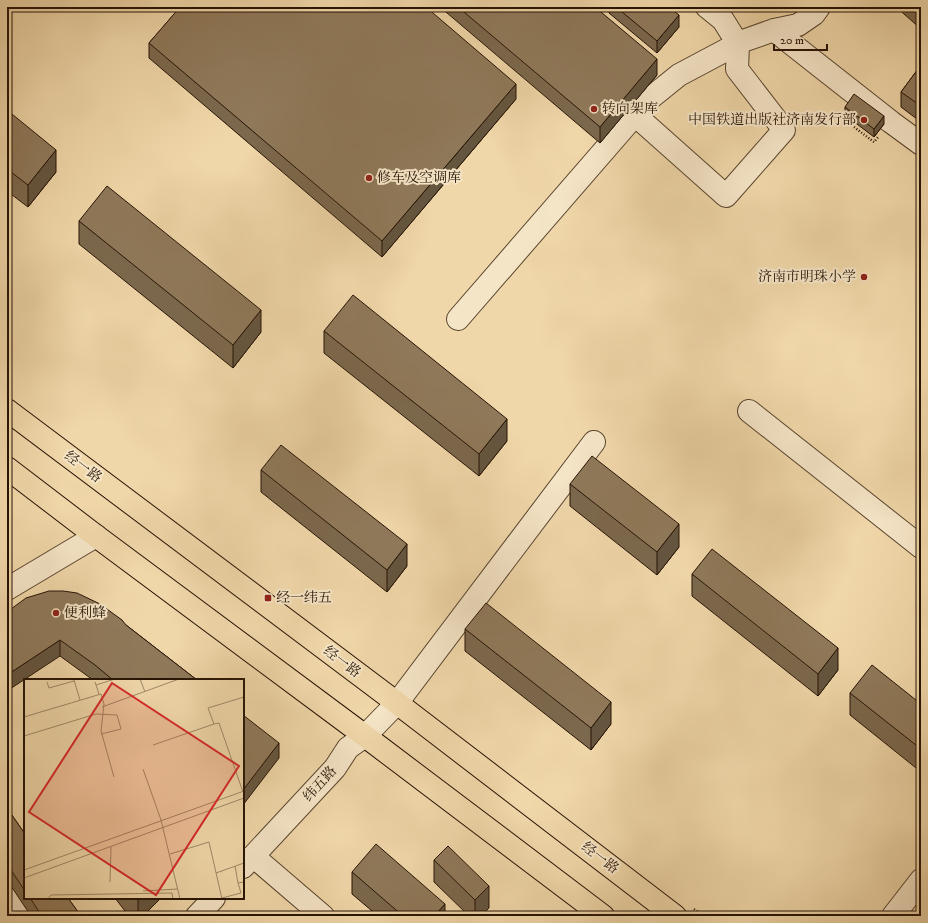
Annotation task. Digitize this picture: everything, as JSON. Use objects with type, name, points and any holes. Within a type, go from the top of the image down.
[{"type":"main road","name":"经一路","points":[[7,410],[397,703],[675,916]]},
{"type":"main road","points":[[7,468],[603,916]]},
{"type":"street","points":[[635,115],[726,196],[784,130],[737,69],[738,44],[723,20],[707,7]]},
{"type":"street","points":[[458,319],[648,100],[679,75],[738,44],[774,30],[798,25],[814,14],[819,7]]},
{"type":"street","points":[[774,30],[921,144]]},
{"type":"street","points":[[749,411],[921,547]]},
{"type":"street","name":"纬五路","points":[[248,862],[335,768],[348,748],[365,736],[397,703],[594,442]]},
{"type":"street","points":[[7,589],[96,536]]},
{"type":"street","points":[[248,862],[323,916]]},
{"type":"street","points":[[893,916],[921,880]]},
{"type":"street","points":[[7,888],[27,916]]},
{"type":"street","points":[[197,916],[213,899]]},
{"type":"building","name":"修车及空调库","points":[[180,7],[426,7],[516,84],[382,241],[149,43]]},
{"type":"building","name":"转向架库","points":[[458,7],[595,7],[657,59],[600,127]]},
{"type":"building","points":[[616,7],[669,7],[679,15],[657,41]]},
{"type":"building","points":[[910,7],[921,7],[921,17]]},
{"type":"building","points":[[921,65],[921,106],[901,92]]},
{"type":"building","points":[[854,94],[884,116],[874,129],[845,107]]},
{"type":"building","points":[[7,110],[56,150],[28,185],[7,169]]},
{"type":"building","points":[[107,186],[261,310],[233,345],[79,221]]},
{"type":"building","points":[[353,295],[507,419],[479,454],[324,331]]},
{"type":"building","points":[[281,445],[407,544],[387,570],[261,470]]},
{"type":"building","points":[[592,456],[679,524],[657,552],[570,484]]},
{"type":"building","points":[[712,549],[838,648],[818,674],[692,574]]},
{"type":"building","points":[[49,591],[77,593],[100,604],[196,679],[112,679],[60,640],[7,675],[7,612],[26,598]]},
{"type":"building","points":[[486,603],[611,702],[591,728],[465,629]]},
{"type":"building","points":[[872,665],[921,704],[921,749],[850,693]]},
{"type":"building","points":[[244,716],[279,743],[244,789]]},
{"type":"building","points":[[7,808],[24,833],[24,890],[7,864]]},
{"type":"building","points":[[376,844],[445,904],[434,916],[403,916],[352,872]]},
{"type":"building","points":[[448,846],[489,886],[475,900],[434,860]]},
{"type":"building","points":[[31,899],[69,899],[81,916],[42,916]]},
{"type":"building","points":[[544,913],[548,916],[541,916]]},
{"type":"place","name":"转向架库","points":[[594,109]]},
{"type":"place","name":"中国铁道出版社济南发行部","points":[[864,120]]},
{"type":"place","name":"修车及空调库","points":[[369,178]]},
{"type":"place","name":"济南市明珠小学","points":[[864,277]]},
{"type":"place","name":"经一纬五","points":[[268,598]]},
{"type":"place","name":"便利蜂","points":[[56,613]]}]
